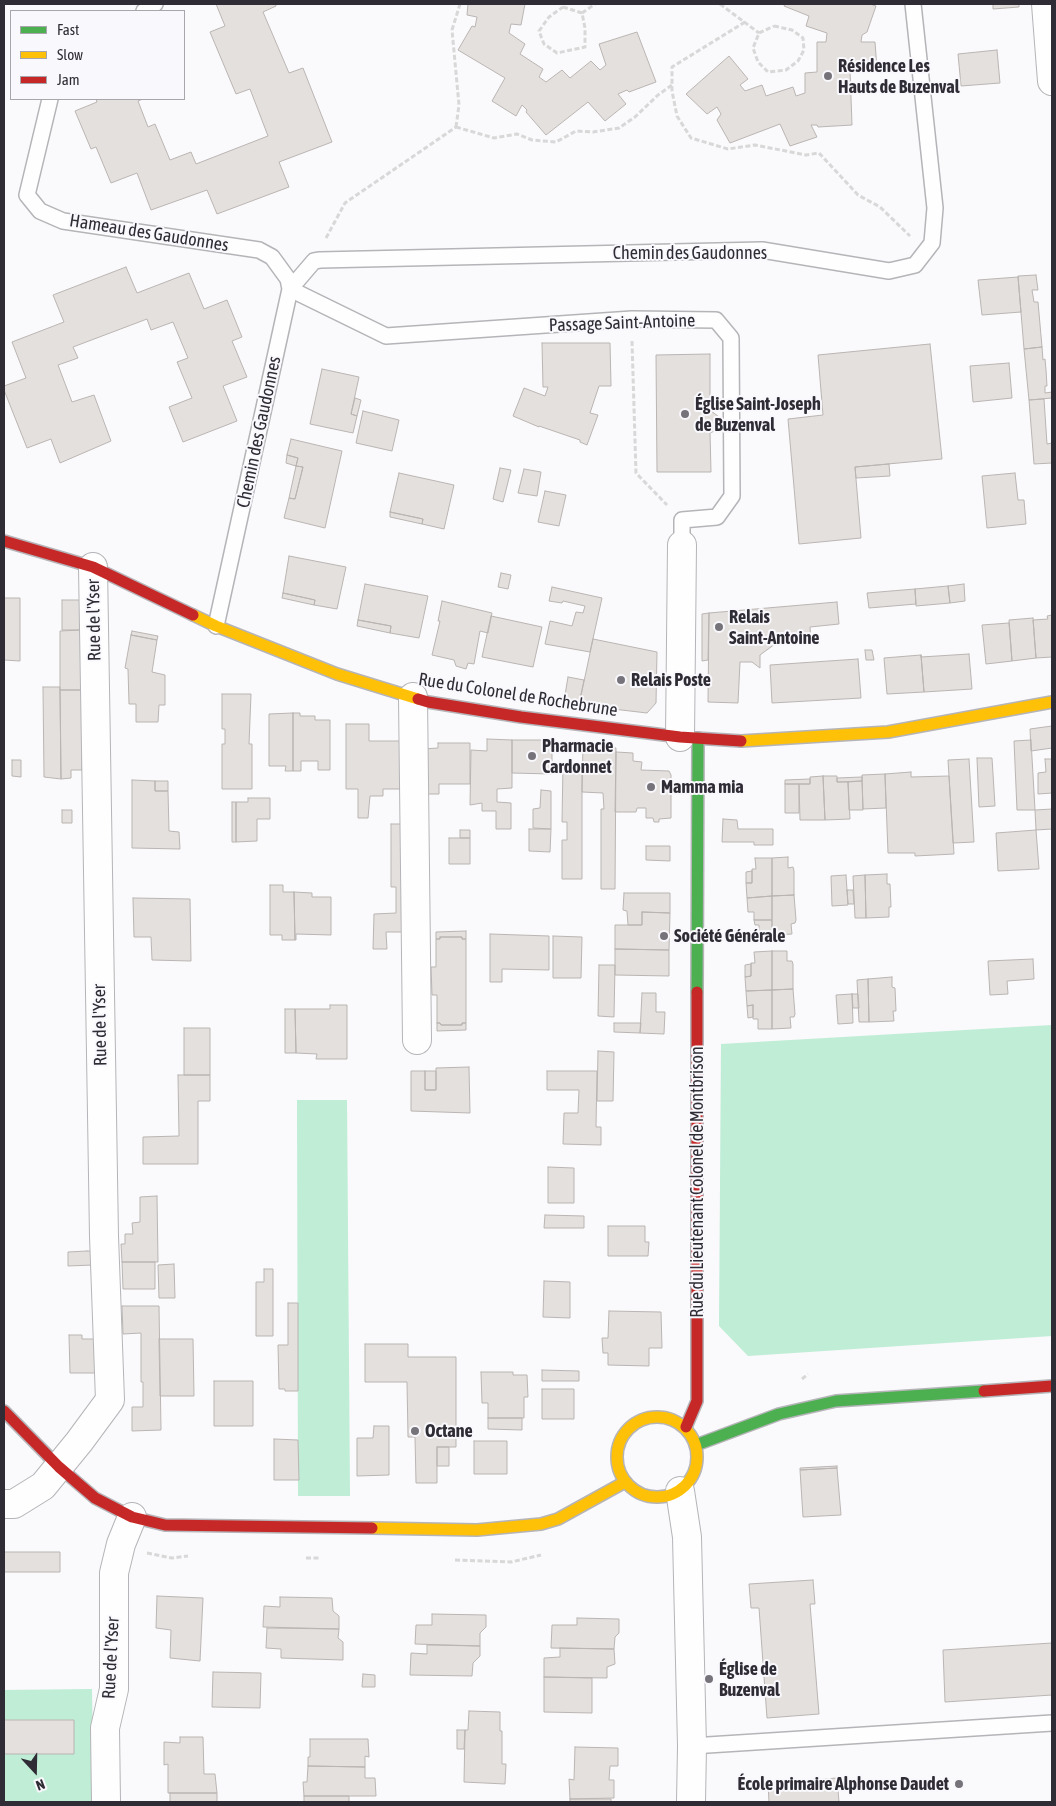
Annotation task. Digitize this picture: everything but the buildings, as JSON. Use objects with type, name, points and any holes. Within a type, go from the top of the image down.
[{"type":"street","points":[[1046,4],[1052,81]]},
{"type":"street","points":[[682,533],[689,737]]},
{"type":"street","name":"Rue du Colonel de Rochebrune","points":[[4,541],[93,567],[216,626],[337,674],[428,702],[521,718],[689,737],[747,741],[888,732],[1052,702]]},
{"type":"street","name":"Rue de l'Yser","points":[[4,1504],[14,1504],[43,1486],[110,1400],[103,1226],[93,567]]},
{"type":"street","points":[[413,697],[417,1040]]},
{"type":"street","name":"Rue du Lieutenant Colonel de Montbrison","points":[[686,1427],[697,1401],[697,934],[689,737]]},
{"type":"street","points":[[696,1445],[779,1414],[836,1400],[1052,1386]]},
{"type":"street","points":[[4,1412],[59,1467],[95,1498],[132,1517],[165,1524],[478,1530],[511,1528],[541,1524],[558,1519],[625,1482]]},
{"type":"street","points":[[658,1416],[673,1419],[686,1427],[696,1445],[698,1462],[692,1478],[680,1491],[666,1497],[651,1497],[636,1492],[625,1482],[618,1468],[617,1453],[621,1439],[630,1427],[643,1419],[658,1416]]},
{"type":"street","points":[[680,1491],[687,1537],[692,1746],[691,1802]]},
{"type":"street","name":"Rue de l'Yser","points":[[106,1802],[104,1728],[114,1689],[114,1573],[122,1539],[132,1517]]},
{"type":"lane","points":[[913,4],[935,208],[932,243],[925,252]]},
{"type":"lane","name":"Hameau des Gaudonnes","points":[[50,100],[27,195],[40,211],[63,221],[258,250],[272,256],[288,279],[290,289]]},
{"type":"lane","name":"Chemin des Gaudonnes","points":[[314,261],[762,250],[889,271],[915,265],[925,252]]},
{"type":"lane","points":[[290,289],[314,261]]},
{"type":"lane","name":"Chemin des Gaudonnes","points":[[216,626],[290,289]]},
{"type":"lane","name":"Passage Saint-Antoine","points":[[290,289],[386,336],[632,320],[716,320],[731,338],[732,496],[717,517],[682,533]]},
{"type":"lane","points":[[692,1746],[1052,1723]]},
{"type":"path","points":[[314,261],[345,203],[456,127],[459,105],[452,30],[460,4]]},
{"type":"path","points":[[582,13],[595,4]]},
{"type":"path","points":[[720,4],[759,33]]},
{"type":"path","points":[[563,7],[582,13],[585,28],[585,47],[557,53],[544,44],[540,31],[549,17],[563,7]]},
{"type":"path","points":[[745,22],[672,67],[672,85],[677,116],[691,138],[728,149],[754,145],[806,155],[819,153],[858,195],[880,207],[925,252]]},
{"type":"path","points":[[774,26],[792,30],[802,38],[804,50],[798,61],[786,70],[768,72],[758,62],[753,48],[759,33],[774,26]]},
{"type":"path","points":[[456,127],[494,138],[518,134],[532,140],[556,142],[576,131],[593,132],[619,128],[635,117],[658,95],[672,85]]},
{"type":"path","points":[[632,320],[636,473],[682,533]]},
{"type":"green space","points":[[1052,1025],[1052,1336],[748,1356],[719,1326],[721,1044]]},
{"type":"green space","points":[[297,1100],[347,1100],[350,1496],[298,1496]]},
{"type":"green space","points":[[92,1689],[94,1802],[4,1802],[4,1690]]},
{"type":"traffic: fast","points":[[697,992],[698,738]]},
{"type":"traffic: fast","points":[[696,1445],[779,1414],[836,1401],[984,1391]]},
{"type":"traffic: slow","points":[[193,615],[337,674],[418,699]]},
{"type":"traffic: slow","points":[[741,741],[888,732],[1052,702]]},
{"type":"traffic: slow","points":[[657,1417],[672,1420],[685,1429],[694,1442],[697,1457],[694,1472],[685,1485],[672,1494],[657,1497],[642,1494],[629,1485],[620,1472],[617,1457],[620,1442],[629,1429],[642,1420],[657,1417]]},
{"type":"traffic: slow","points":[[372,1528],[477,1530],[541,1524],[558,1519],[625,1482]]},
{"type":"traffic: jam","points":[[4,541],[93,567],[193,615]]},
{"type":"traffic: jam","points":[[418,699],[521,717],[680,737],[741,741]]},
{"type":"traffic: jam","points":[[686,1427],[697,1401],[697,992]]},
{"type":"traffic: jam","points":[[984,1391],[1052,1386]]},
{"type":"traffic: jam","points":[[4,1411],[59,1467],[95,1498],[132,1517],[165,1525],[372,1528]]},
{"type":"place","name":"Résidence Les Hauts de Buzenval","points":[[828,76]]},
{"type":"place","name":"Église Saint-Joseph de Buzenval","points":[[685,414]]},
{"type":"place","name":"Relais Saint-Antoine","points":[[719,627]]},
{"type":"place","name":"Relais Poste","points":[[621,680]]},
{"type":"place","name":"Pharmacie Cardonnet","points":[[532,756]]},
{"type":"place","name":"Mamma mia","points":[[651,787]]},
{"type":"place","name":"Société Générale","points":[[664,936]]},
{"type":"place","name":"Octane","points":[[415,1431]]},
{"type":"place","name":"Église de Buzenval","points":[[709,1679]]},
{"type":"place","name":"École primaire Alphonse Daudet","points":[[959,1784]]}]
